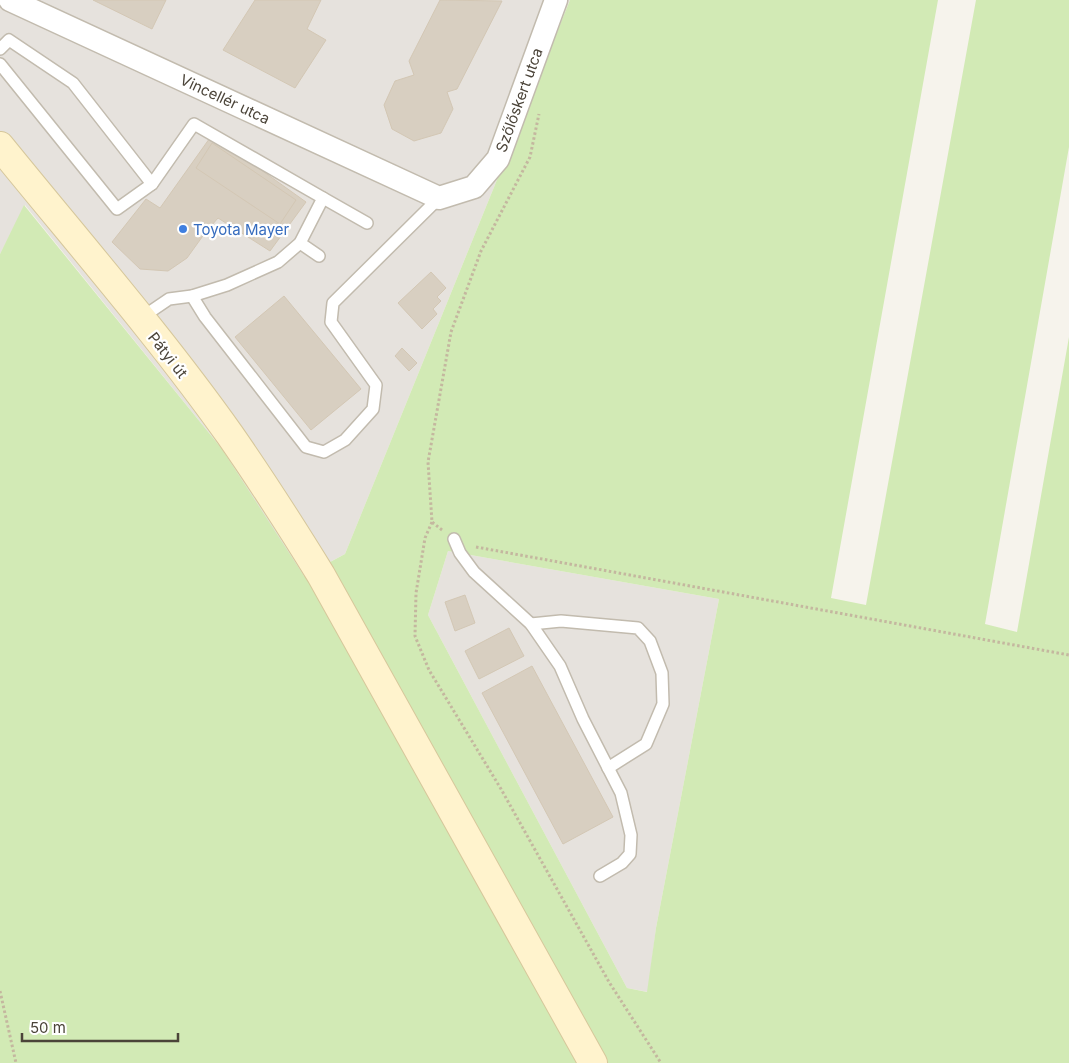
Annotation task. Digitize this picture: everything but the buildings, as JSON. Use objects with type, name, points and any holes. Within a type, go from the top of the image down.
[{"type":"main road","name":"Pátyi út","points":[[0,146],[140,318],[229,434],[277,504],[320,575],[593,1063]]},
{"type":"street","name":"Vincellér utca","points":[[10,0],[439,198]]},
{"type":"street","name":"Szőlőskert utca","points":[[439,198],[474,187],[498,158],[556,0]]},
{"type":"lane","points":[[0,49],[9,40],[73,83],[152,184]]},
{"type":"lane","points":[[0,64],[116,209],[152,184],[194,124],[367,223]]},
{"type":"lane","points":[[140,318],[169,299],[192,296],[227,285],[278,262],[300,243],[322,198]]},
{"type":"lane","points":[[192,296],[205,316],[306,447],[324,452],[345,440],[373,410],[376,385],[331,322],[333,303],[439,198]]},
{"type":"lane","points":[[300,243],[319,256]]},
{"type":"lane","points":[[454,539],[460,553],[474,572],[531,624],[560,666],[621,792],[632,836],[630,854],[622,863],[600,876]]},
{"type":"lane","points":[[531,624],[561,621],[638,628],[650,641],[662,673],[663,704],[646,744],[608,768]]},
{"type":"path","points":[[540,113],[530,157],[481,251],[451,332],[428,462],[432,522],[426,538],[416,593],[415,636],[429,670],[501,789],[609,982],[661,1063]]},
{"type":"path","points":[[432,522],[454,539],[470,546],[1069,655]]},
{"type":"path","points":[[0,991],[16,1063]]},
{"type":"shaded area","points":[[0,0],[570,0],[345,554],[303,576],[222,449],[25,205],[0,254]]},
{"type":"shaded area","points":[[448,551],[719,599],[656,928],[648,992],[627,988],[428,615]]},
{"type":"green space","points":[[570,0],[938,0],[831,598],[866,605],[976,0],[1069,0],[1069,147],[985,624],[1017,632],[1069,337],[1069,1063],[0,1063],[0,254],[24,205],[222,449],[304,576],[345,554]],"holes":[[[448,551],[719,599],[656,928],[647,992],[627,988],[428,615]]]},
{"type":"place","name":"Toyota Mayer","points":[[183,229]]}]
